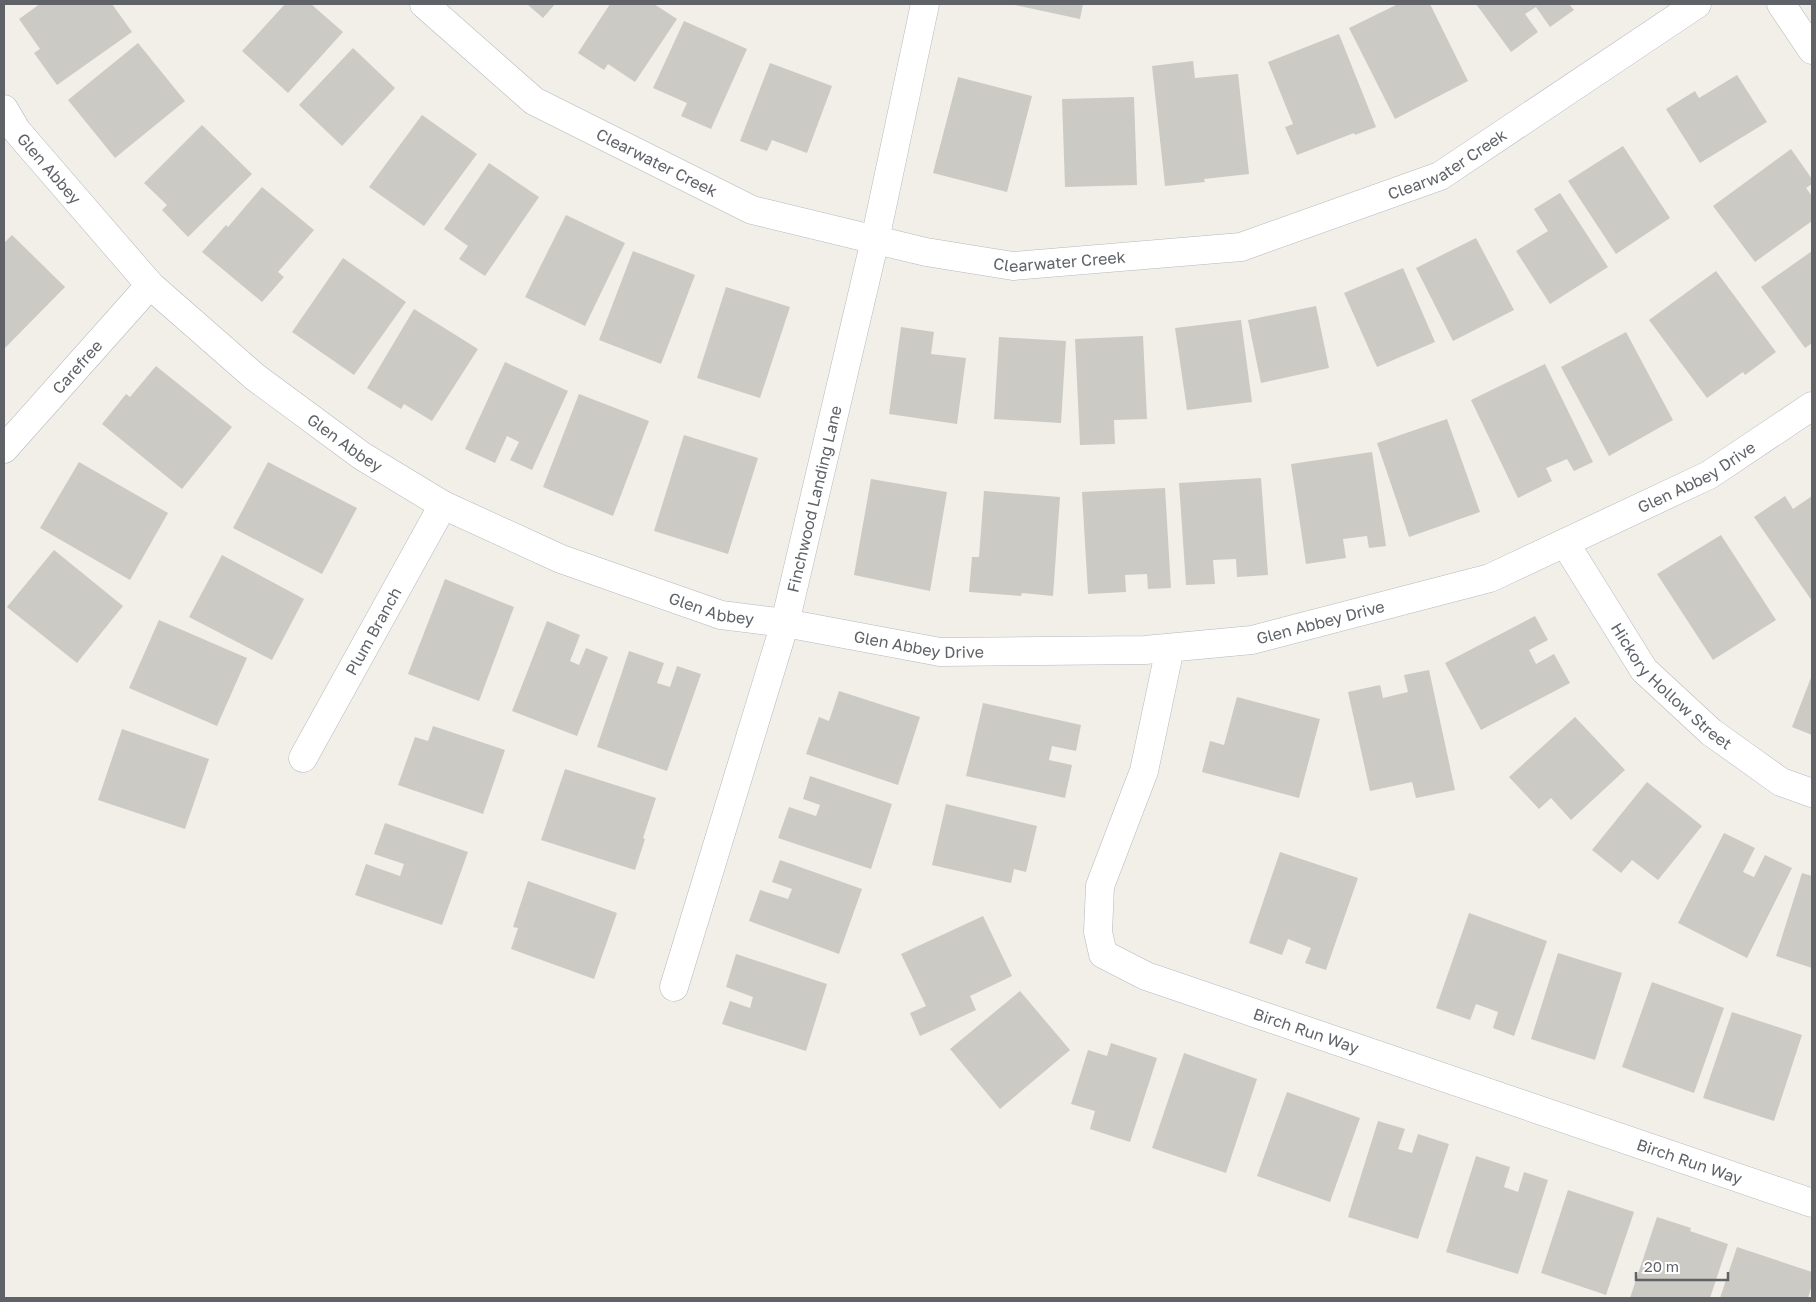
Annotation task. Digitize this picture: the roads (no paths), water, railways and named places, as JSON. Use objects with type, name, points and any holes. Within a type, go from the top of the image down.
[{"type":"street","name":"Clearwater Creek","points":[[424,4],[534,101],[752,210],[926,252],[1012,266],[1241,246],[1440,176],[1697,4]]},
{"type":"street","name":"Finchwood Landing Lane","points":[[674,986],[785,623],[875,240],[925,4]]},
{"type":"street","points":[[1781,4],[1812,50]]},
{"type":"street","name":"Glen Abbey","points":[[4,109],[17,131],[150,285],[255,377],[362,456],[443,505],[562,560],[721,614],[785,623]]},
{"type":"street","name":"Carefree","points":[[4,448],[150,285]]},
{"type":"street","name":"Glen Abbey Drive","points":[[785,623],[940,652],[1145,650],[1252,640],[1490,578],[1709,475],[1812,406]]},
{"type":"street","name":"Plum Branch","points":[[303,758],[443,505]]},
{"type":"street","name":"Hickory Hollow Street","points":[[1565,543],[1644,670],[1711,732],[1781,782],[1812,793]]},
{"type":"street","name":"Birch Run Way","points":[[1170,648],[1144,771],[1100,886],[1098,932],[1102,954],[1146,976],[1812,1203]]}]
